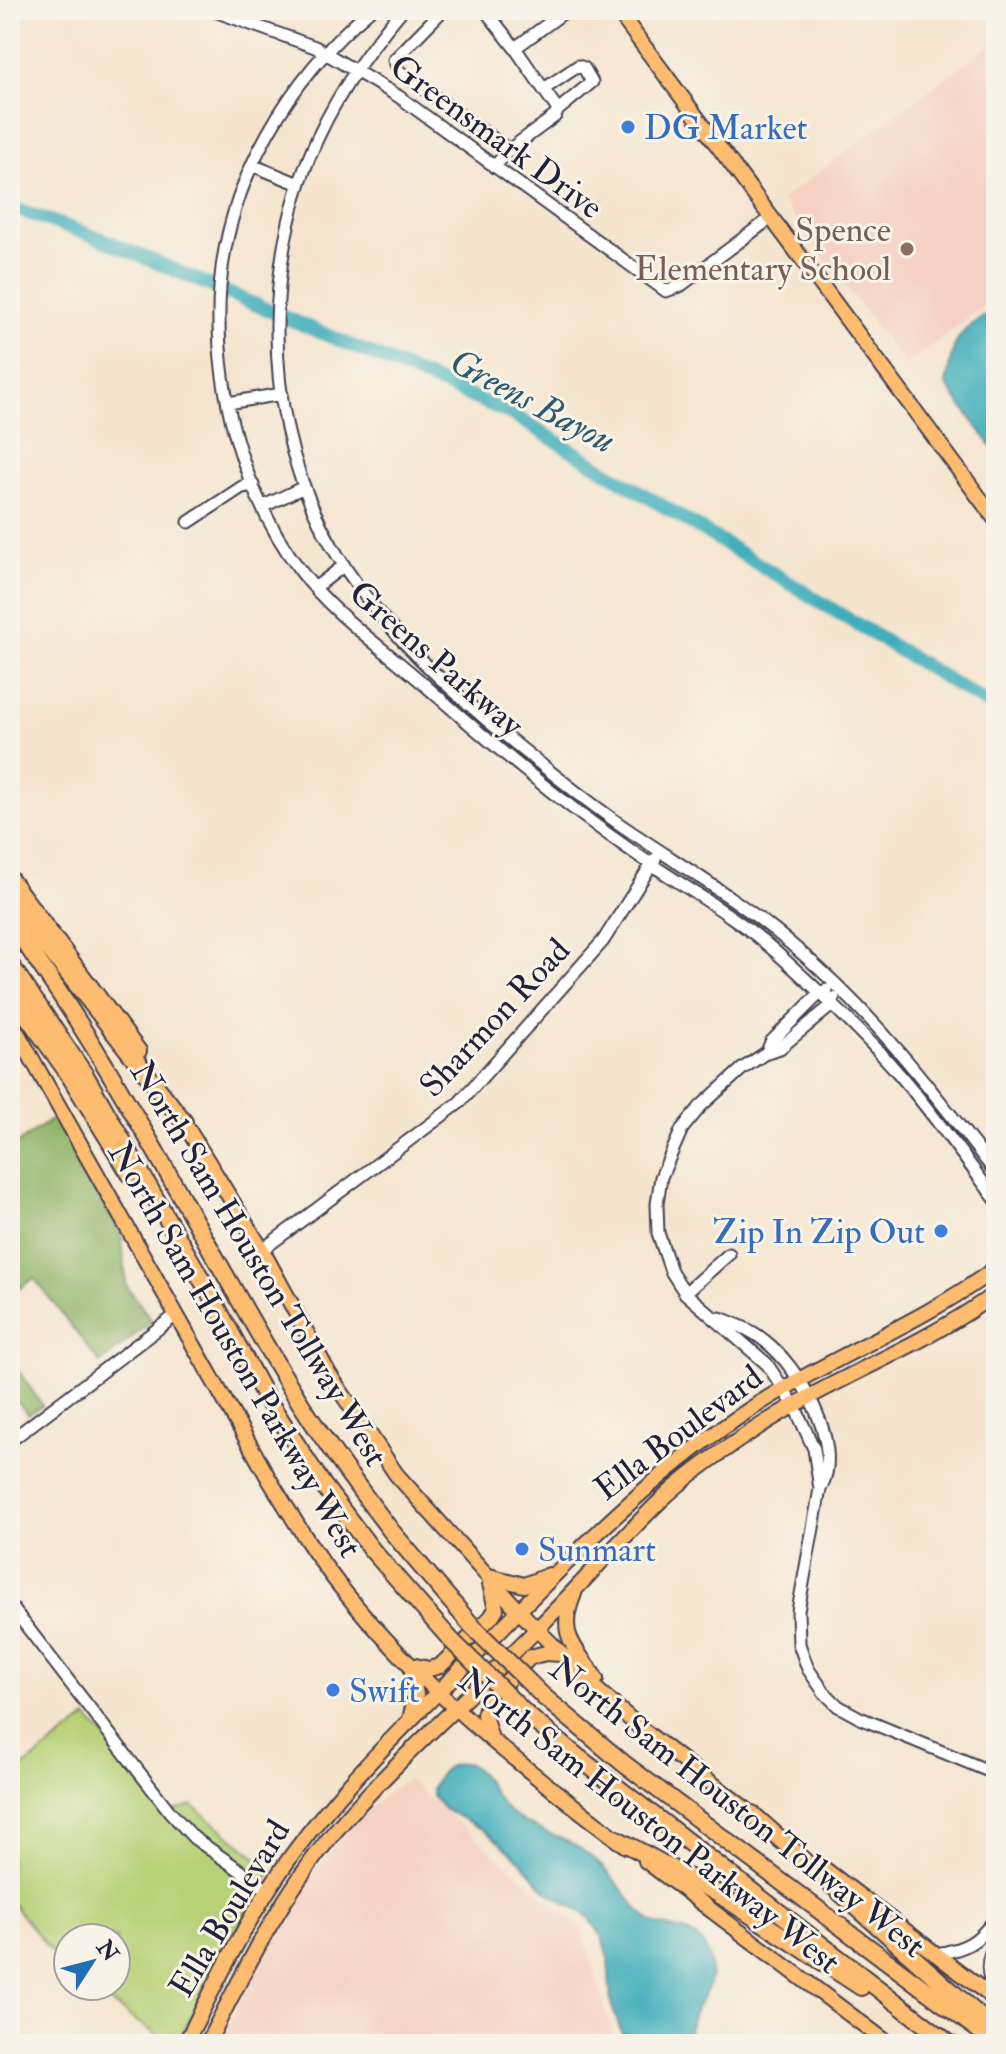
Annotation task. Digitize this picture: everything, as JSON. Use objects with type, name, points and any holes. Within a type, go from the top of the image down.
[{"type":"highway","points":[[10,899],[184,1122]]},
{"type":"highway","name":"North Sam Houston Tollway West","points":[[10,922],[92,1040],[287,1382],[350,1478],[473,1627],[544,1697],[623,1763],[996,2043]]},
{"type":"highway","name":"North Sam Houston Tollway West","points":[[10,964],[85,1075],[211,1296]]},
{"type":"highway","points":[[10,992],[68,1073],[118,1156],[211,1296]]},
{"type":"highway","name":"North Sam Houston Parkway West","points":[[211,1296],[292,1440],[372,1550],[451,1640],[527,1715],[574,1754],[949,2044]]},
{"type":"highway","points":[[752,1814],[996,2031]]},
{"type":"highway","points":[[617,1839],[717,1893],[949,2044]]},
{"type":"main road","points":[[617,10],[996,520]]},
{"type":"main road","name":"North Sam Houston Parkway West","points":[[10,878],[149,1065],[262,1250],[329,1374],[371,1440],[422,1504],[536,1630],[644,1731],[996,2000]]},
{"type":"main road","name":"North Sam Houston Parkway West","points":[[10,1020],[297,1527],[339,1585],[438,1693],[492,1741],[889,2044]]},
{"type":"main road","name":"Ella Boulevard","points":[[185,2044],[238,1939],[314,1825],[409,1722],[610,1520],[672,1465],[742,1414],[784,1388],[941,1306],[996,1268]]},
{"type":"main road","name":"Ella Boulevard","points":[[207,2044],[284,1901],[330,1838],[352,1812],[683,1481],[756,1428],[794,1405],[948,1326],[996,1293]]},
{"type":"main road","points":[[905,1326],[915,1343]]},
{"type":"main road","points":[[672,1465],[683,1481]]},
{"type":"main road","points":[[610,1520],[627,1536]]},
{"type":"main road","points":[[487,1576],[524,1585],[546,1576],[568,1561]]},
{"type":"main road","points":[[409,1722],[416,1695],[411,1665],[429,1669],[440,1666],[491,1617],[496,1609],[495,1597],[487,1576]]},
{"type":"main road","points":[[577,1588],[567,1614],[569,1636],[575,1652],[612,1703]]},
{"type":"main road","points":[[492,1741],[484,1715],[488,1701],[530,1657],[560,1654]]},
{"type":"main road","points":[[268,1890],[284,1901]]},
{"type":"street","name":"Greensmark Drive","points":[[212,10],[289,36],[325,53],[398,96],[666,291],[680,286],[772,217]]},
{"type":"street","name":"Greens Parkway","points":[[370,10],[325,53],[271,128],[252,165],[232,220],[225,251],[219,302],[228,403],[253,485],[287,551],[301,572],[337,610],[486,740],[541,785],[651,865],[749,931],[820,993],[901,1076],[996,1200]]},
{"type":"street","name":"Greens Parkway","points":[[402,10],[330,111],[299,184],[285,231],[278,284],[277,351],[291,444],[304,487],[342,567],[389,627],[445,684],[550,773],[793,945],[896,1046],[996,1173]]},
{"type":"street","points":[[443,10],[394,60],[399,71],[509,150]]},
{"type":"street","points":[[485,10],[558,110]]},
{"type":"street","points":[[515,48],[567,10]]},
{"type":"street","points":[[494,167],[509,150],[555,116],[592,82],[584,68],[578,66],[544,89]]},
{"type":"street","points":[[252,165],[299,184]]},
{"type":"street","points":[[228,403],[282,394]]},
{"type":"street","points":[[189,522],[242,487],[253,485]]},
{"type":"street","points":[[264,506],[304,487]]},
{"type":"street","points":[[316,587],[342,567]]},
{"type":"street","name":"Sharmon Road","points":[[262,1250],[459,1103],[603,941],[659,851]]},
{"type":"street","points":[[749,931],[758,918]]},
{"type":"street","points":[[767,1052],[771,1042],[820,993],[837,986]]},
{"type":"street","points":[[820,1489],[814,1449],[784,1388],[758,1355],[685,1293],[671,1271],[658,1233],[657,1204],[661,1177],[682,1129],[701,1106],[767,1052],[780,1048],[832,1005],[837,986]]},
{"type":"street","points":[[966,1159],[978,1149]]},
{"type":"street","points":[[685,1293],[729,1254]]},
{"type":"street","points":[[10,1441],[176,1315]]},
{"type":"street","points":[[713,1315],[765,1341],[800,1380],[818,1416],[826,1449],[826,1478],[820,1489],[798,1611],[799,1644],[808,1669],[838,1706],[996,1774]]},
{"type":"street","points":[[10,1605],[170,1812],[194,1838],[268,1890]]},
{"type":"street","points":[[936,1954],[963,1949],[972,1944],[996,1918]]},
{"type":"street","points":[[996,1943],[989,1959],[988,1975],[996,1992]]},
{"type":"shaded area","name":"Spence Elementary School","points":[[996,40],[996,298],[905,365],[781,200]]},
{"type":"shaded area","points":[[407,1779],[582,1929],[616,2044],[218,2044],[281,1921],[311,1876],[352,1825]]},
{"type":"green space","points":[[55,1117],[122,1237],[126,1285],[152,1321],[100,1363],[34,1278],[10,1295],[10,1149]]},
{"type":"green space","points":[[10,1359],[43,1406],[28,1414],[10,1393]]},
{"type":"green space","points":[[87,1718],[121,1752],[148,1796],[169,1812],[192,1805],[272,1870],[233,1936],[181,2036],[163,2039],[109,2002],[132,2002],[132,1922],[52,1922],[52,1952],[10,1901],[10,1777]]},
{"type":"water","points":[[996,307],[996,452],[946,385],[959,338]]},
{"type":"water","points":[[466,1763],[479,1772],[510,1813],[592,1857],[649,1920],[686,1932],[702,1943],[709,1956],[711,1977],[693,2017],[687,2044],[626,2044],[611,2004],[608,1958],[601,1935],[589,1917],[545,1890],[522,1862],[486,1831],[444,1809],[433,1797],[432,1788],[441,1773],[449,1766]]},
{"type":"waterway","name":"Greens Bayou","points":[[10,207],[99,238],[512,414],[996,709]]},
{"type":"place","name":"DG Market","points":[[628,127]]},
{"type":"place","name":"Spence Elementary School","points":[[907,249]]},
{"type":"place","name":"Zip In Zip Out","points":[[941,1231]]},
{"type":"place","name":"Sunmart","points":[[522,1549]]},
{"type":"place","name":"Swift","points":[[333,1690]]}]
